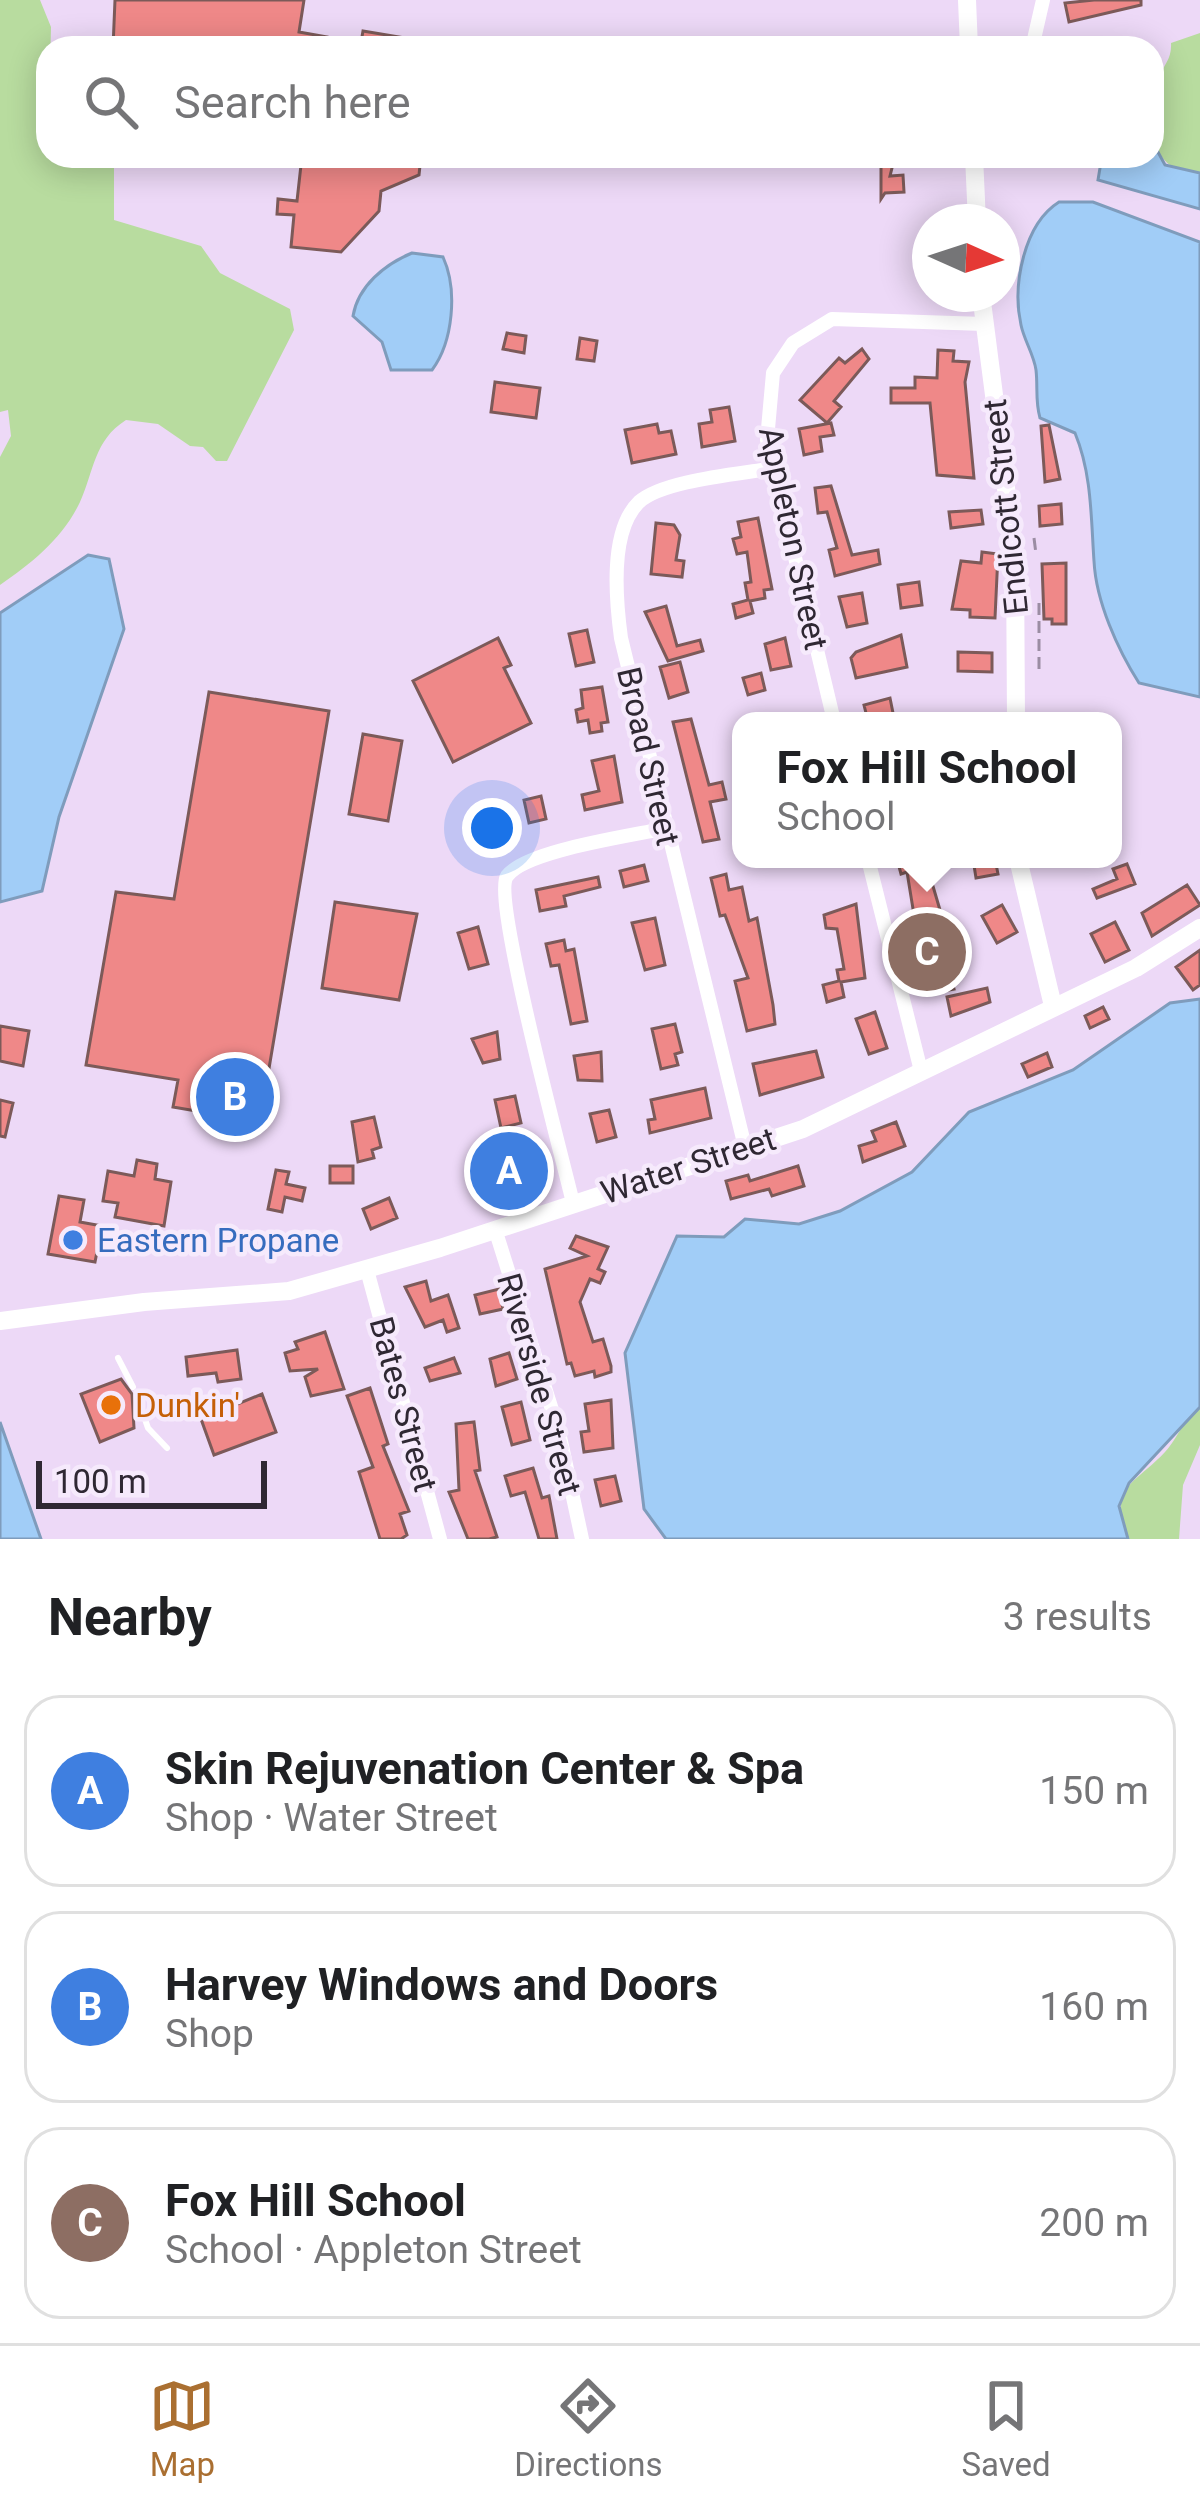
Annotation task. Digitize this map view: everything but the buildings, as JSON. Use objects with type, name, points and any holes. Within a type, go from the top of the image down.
[{"type":"main road","points":[[967,0],[968,36]]},
{"type":"main road","points":[[974,168],[976,204]]},
{"type":"main road","name":"Endicott Street","points":[[983,312],[1016,557],[1016,712]]},
{"type":"main road","points":[[1020,868],[1053,1006]]},
{"type":"main road","name":"Water Street","points":[[0,1321],[144,1302],[290,1292],[802,1129],[1136,968],[1200,928]]},
{"type":"street","points":[[1035,36],[1043,0]]},
{"type":"street","name":"Appleton Street","points":[[832,712],[767,440],[773,373],[810,328],[852,317],[984,324]]},
{"type":"street","name":"Broad Street","points":[[745,1147],[617,607],[628,518],[640,501],[774,468]]},
{"type":"street","points":[[573,1203],[510,938],[503,885],[508,874],[534,859],[666,828]]},
{"type":"street","points":[[870,868],[922,1071]]},
{"type":"street","name":"Riverside Street","points":[[495,1229],[559,1432],[582,1539]]},
{"type":"street","name":"Bates Street","points":[[367,1270],[440,1539]]},
{"type":"lane","points":[[118,1358],[134,1387]]},
{"type":"lane","points":[[138,1400],[148,1428],[167,1448]]},
{"type":"path","points":[[1034,538],[1036,554]]},
{"type":"path","points":[[1039,603],[1039,675]]},
{"type":"green space","points":[[0,0],[40,0],[51,36],[36,36],[36,168],[114,168],[114,220],[201,246],[220,273],[290,309],[294,330],[227,461],[216,461],[203,447],[190,446],[158,424],[126,420],[101,447],[65,527],[35,559],[0,585],[0,457],[11,436],[8,410],[0,412]]},
{"type":"green space","points":[[1200,33],[1200,173],[1183,171],[1164,158],[1164,67],[1171,43]]},
{"type":"green space","points":[[1200,1407],[1200,1445],[1183,1485],[1179,1539],[1127,1539],[1121,1507],[1127,1488],[1165,1452]]},
{"type":"water","points":[[1164,163],[1200,173],[1200,209],[1098,180],[1100,168],[1164,168]]},
{"type":"water","points":[[1059,202],[1093,202],[1200,242],[1200,697],[1139,683],[1131,670],[1099,593],[1081,449],[1075,433],[1040,418],[1036,370],[1021,325],[1020,274],[1029,240]]},
{"type":"water","points":[[412,253],[443,257],[451,285],[449,331],[432,370],[391,370],[382,342],[353,316],[374,277]]},
{"type":"water","points":[[88,555],[109,559],[124,629],[59,817],[42,891],[0,902],[0,613]]},
{"type":"water","points":[[1200,999],[1200,1407],[1129,1483],[1119,1506],[1128,1539],[666,1539],[644,1509],[625,1353],[677,1236],[724,1237],[745,1219],[799,1224],[840,1211],[912,1172],[969,1112],[1073,1070],[1170,1003]]},
{"type":"water","points":[[0,1422],[41,1539],[0,1539]]},
{"type":"place","name":"Fox Hill School","points":[[927,952]]},
{"type":"place","name":"Harvey Windows and Doors","points":[[235,1097]]},
{"type":"place","name":"Skin Rejuvenation Center & Spa","points":[[509,1171]]},
{"type":"place","name":"Eastern Propane","points":[[73,1240]]},
{"type":"place","name":"Dunkin'","points":[[111,1405]]}]
